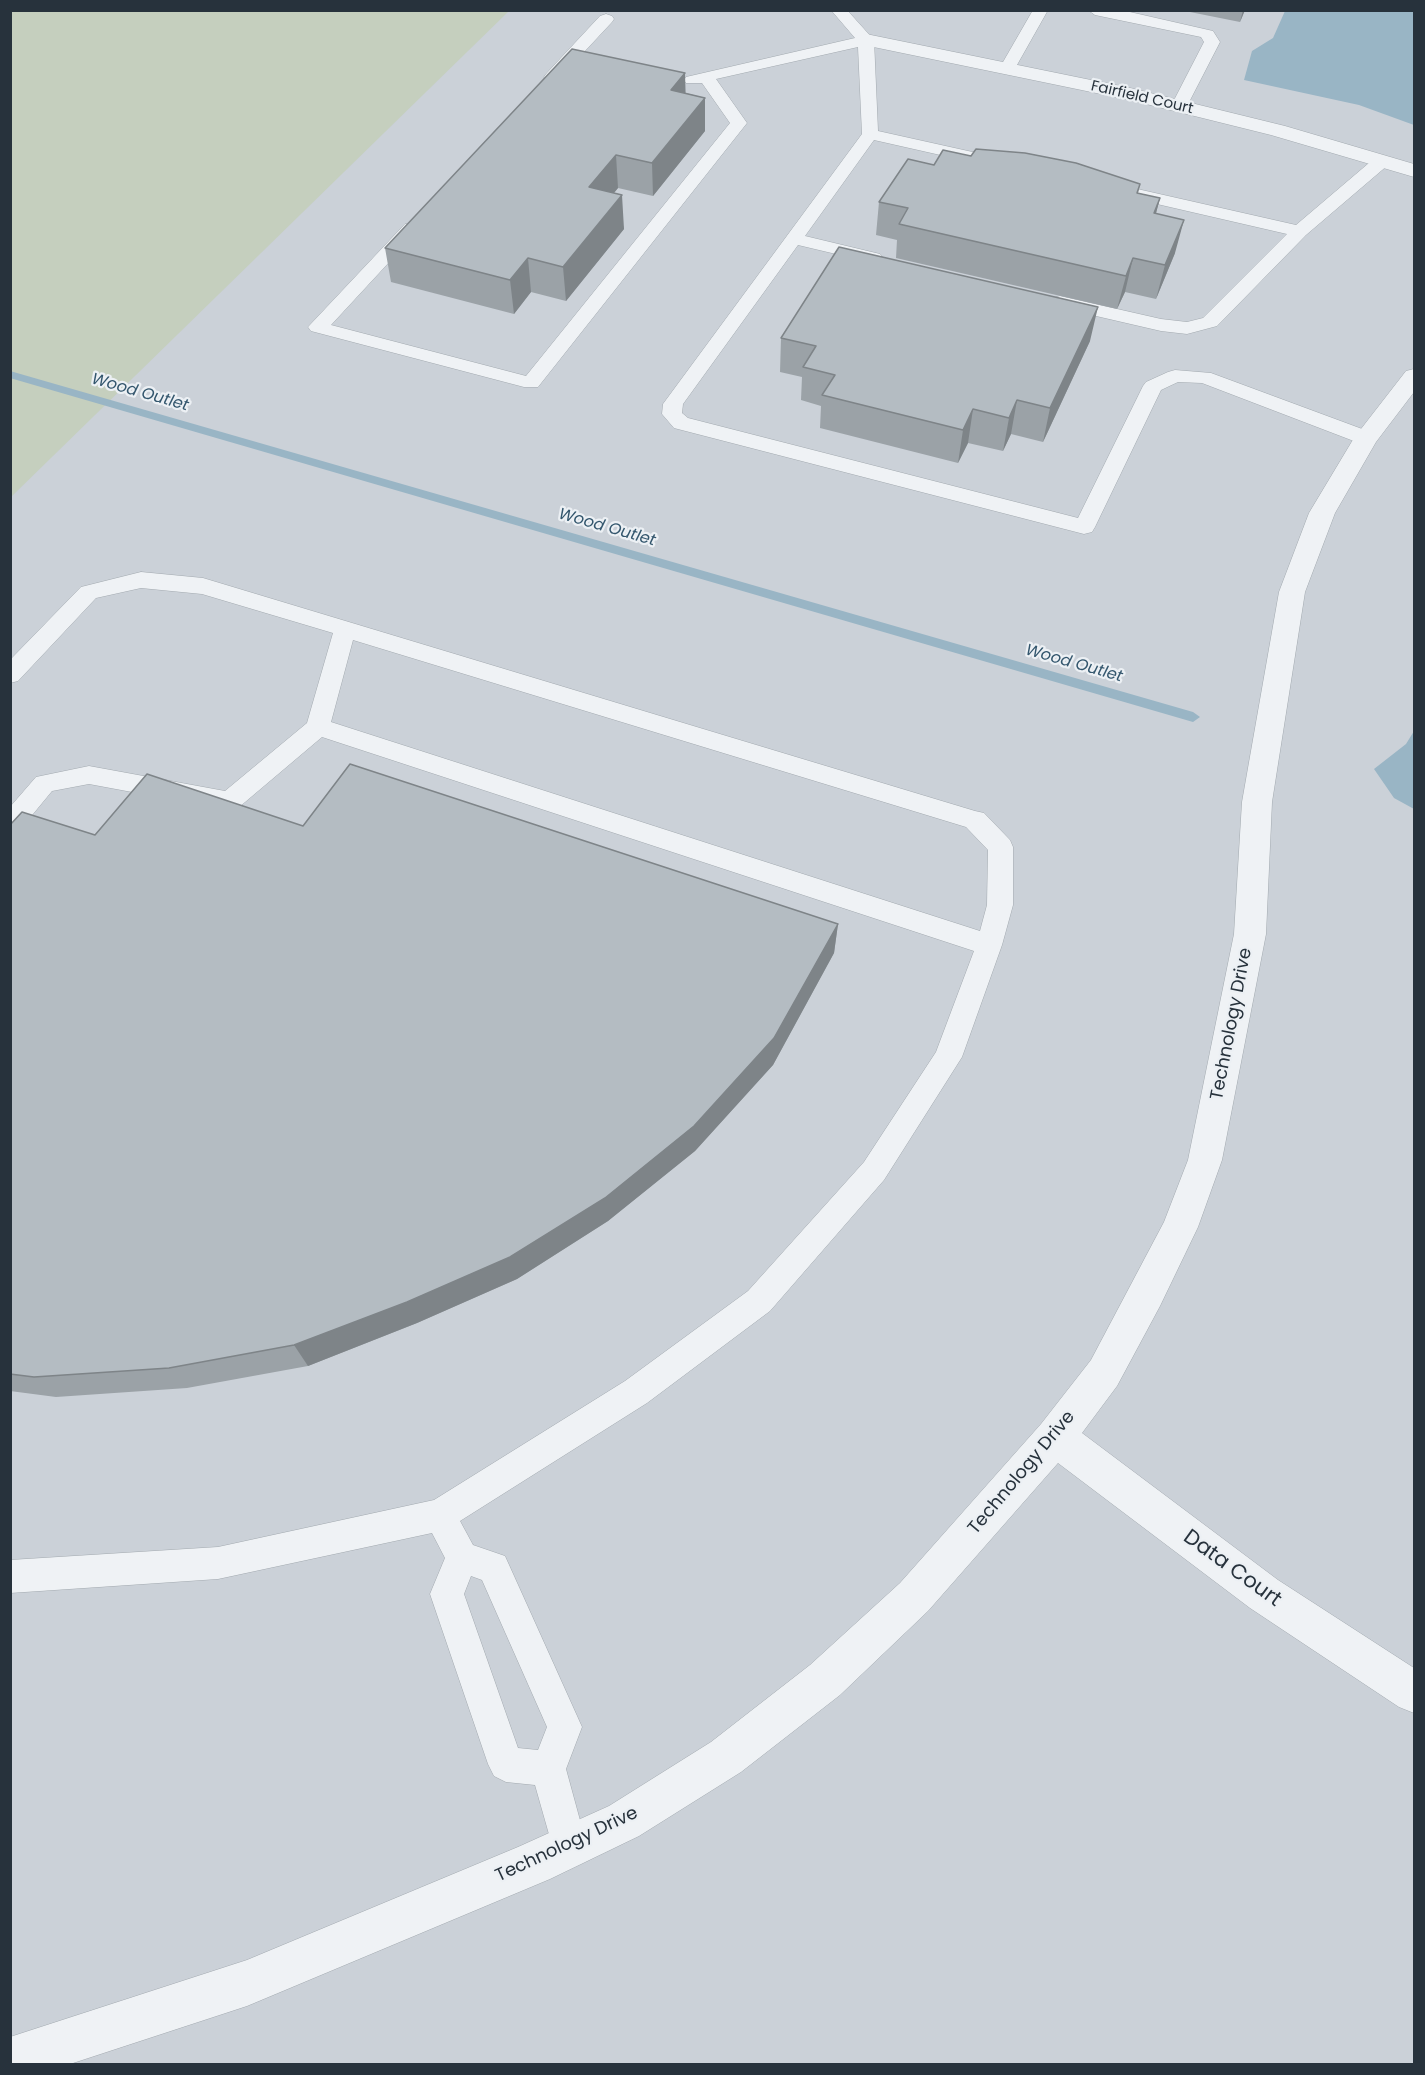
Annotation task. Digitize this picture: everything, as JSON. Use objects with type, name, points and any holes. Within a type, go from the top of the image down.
[{"type":"street","name":"Fairfield Court","points":[[866,40],[1179,106],[1278,130],[1414,171]]},
{"type":"street","name":"Technology Drive","points":[[10,2061],[247,1983],[624,1821],[726,1757],[825,1680],[914,1597],[978,1528],[1055,1437],[1104,1373],[1180,1227],[1205,1160],[1250,934],[1257,802],[1292,592],[1322,513],[1366,438],[1414,376]]},
{"type":"street","name":"Data Court","points":[[1055,1437],[1264,1594],[1414,1692]]},
{"type":"lane","points":[[838,10],[866,40],[870,134],[673,404],[672,414],[681,423],[1084,527],[1153,386],[1175,375],[1204,377],[1366,438]]},
{"type":"lane","points":[[1095,10],[1207,34],[1212,42],[1179,106]]},
{"type":"lane","points":[[1007,69],[1040,11]]},
{"type":"lane","points":[[541,88],[606,19]]},
{"type":"lane","points":[[675,83],[866,40]]},
{"type":"lane","points":[[565,62],[587,67]]},
{"type":"lane","points":[[422,216],[318,327],[531,383],[739,123],[706,76]]},
{"type":"lane","points":[[870,134],[1010,165]]},
{"type":"lane","points":[[1046,298],[1161,325],[1187,328],[1210,322],[1300,231],[1382,161]]},
{"type":"lane","points":[[1102,186],[1300,231]]},
{"type":"lane","points":[[794,239],[897,263]]},
{"type":"lane","points":[[10,675],[89,592],[141,580],[203,586],[975,820],[1001,847],[1000,905],[989,945],[948,1057],[874,1171],[759,1301],[636,1392],[440,1515],[218,1563],[10,1577]]},
{"type":"lane","points":[[10,824],[45,783],[89,775],[229,801],[318,727],[345,629]]},
{"type":"lane","points":[[318,727],[989,945]]},
{"type":"lane","points":[[440,1515],[462,1557],[493,1568],[565,1726],[549,1769],[569,1846]]},
{"type":"lane","points":[[462,1557],[447,1594],[506,1764],[549,1769]]},
{"type":"shaded area","points":[[11,11],[1414,11],[1414,2064],[11,2064]]},
{"type":"green space","points":[[11,10],[509,10],[509,11],[11,497]]},
{"type":"water","points":[[1285,11],[1414,11],[1414,125],[1359,105],[1244,80],[1252,51],[1273,38]]},
{"type":"water","points":[[1414,731],[1414,809],[1394,798],[1374,769],[1406,744]]},
{"type":"building","points":[[572,49],[685,73],[671,90],[705,98],[652,163],[616,155],[589,187],[622,195],[563,267],[528,258],[510,280],[385,248]]},
{"type":"building","points":[[976,149],[1025,153],[1076,163],[1140,184],[1137,193],[1160,198],[1154,213],[1184,220],[1165,265],[1133,258],[1126,276],[899,224],[908,208],[879,202],[908,159],[934,165],[943,150],[971,156]]},
{"type":"building","points":[[839,247],[1098,307],[1050,408],[1017,400],[1009,418],[973,409],[963,430],[822,395],[835,375],[803,367],[816,346],[781,338]]},
{"type":"building","points":[[350,764],[838,924],[774,1038],[694,1126],[605,1198],[510,1257],[407,1302],[294,1345],[169,1368],[34,1377],[10,1374],[10,825],[22,812],[95,835],[147,774],[303,826]]},
{"type":"waterway","name":"Wood Outlet","points":[[10,374],[1193,717]]}]
